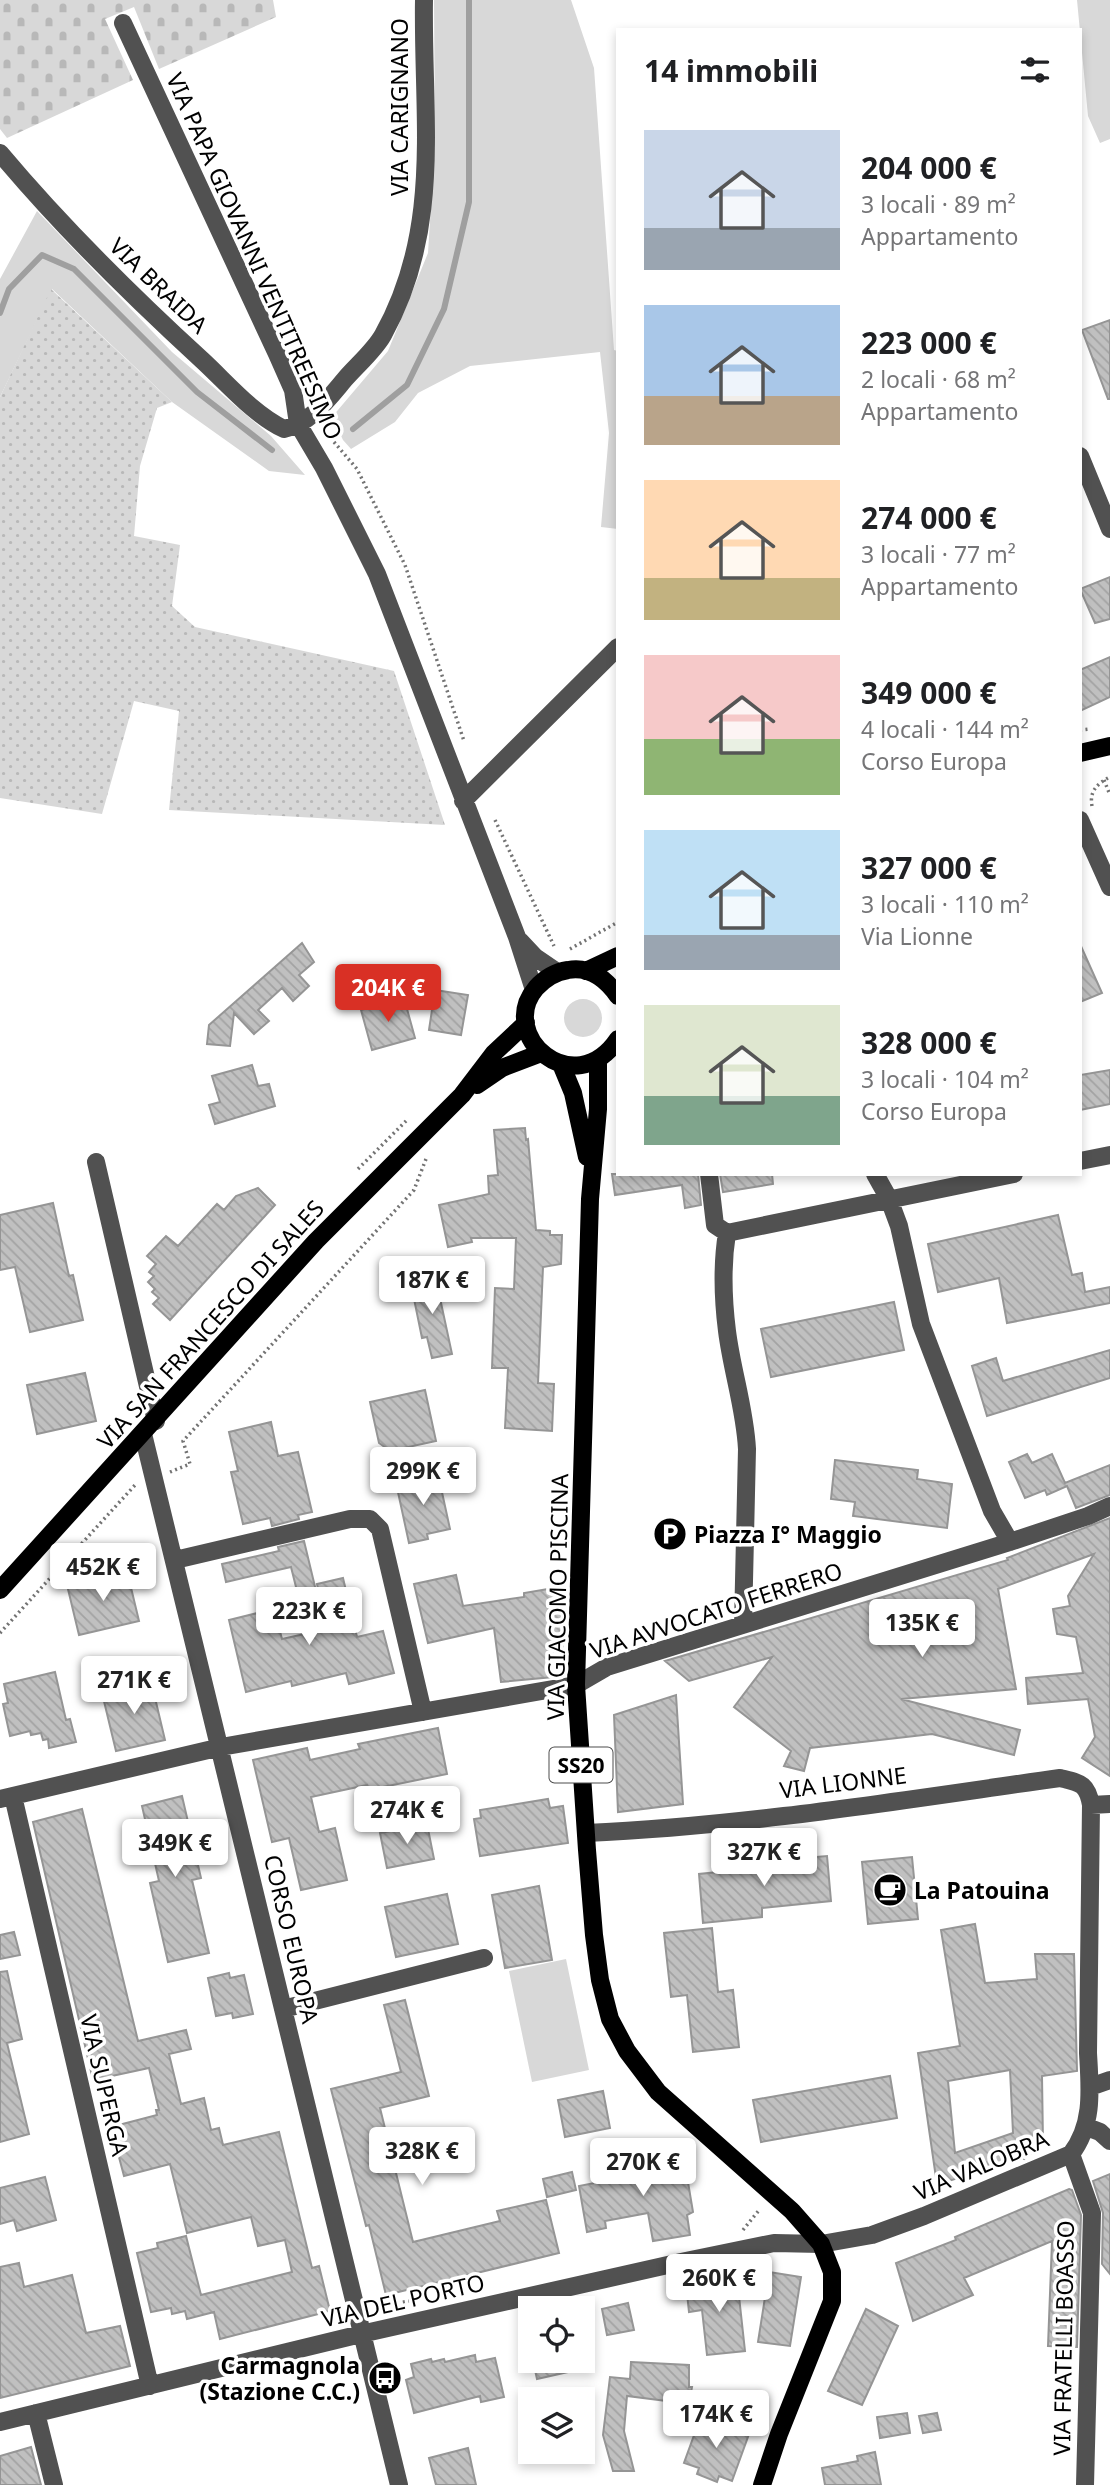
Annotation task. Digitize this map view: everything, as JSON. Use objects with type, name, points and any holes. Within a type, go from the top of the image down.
[{"type":"main road","points":[[1082,753],[1110,746]]},
{"type":"main road","points":[[586,971],[616,957]]},
{"type":"main road","points":[[616,993],[610,984],[586,971],[572,969],[557,972],[544,979],[534,990],[526,1012],[531,1040],[541,1053],[561,1064],[586,1065],[610,1051],[616,1042]]},
{"type":"main road","points":[[462,1095],[494,1053],[526,1023]]},
{"type":"main road","points":[[462,1095],[502,1068],[541,1053]]},
{"type":"main road","name":"VIA GIACOMO PISCINA","points":[[598,1060],[598,1110],[590,1199],[576,1685],[593,1935],[600,1980],[610,2019],[627,2051],[658,2092],[792,2211],[821,2244]]},
{"type":"main road","name":"VIA GIACOMO PISCINA","points":[[561,1064],[573,1093],[586,1146],[590,1199]]},
{"type":"main road","name":"VIA SAN FRANCESCO DI SALES","points":[[0,1590],[316,1241],[462,1095]]},
{"type":"main road","name":"SS20","points":[[762,2485],[779,2434],[832,2301],[832,2272],[821,2244]]},
{"type":"street","name":"VIA CARIGNANO","points":[[304,420],[325,402],[382,336],[409,275],[424,209],[428,159],[423,66],[424,0]]},
{"type":"street","name":"VIA PAPA GIOVANNI VENTITREESIMO","points":[[123,23],[277,354],[324,468],[377,574],[517,937],[534,990]]},
{"type":"street","name":"VIA BRAIDA","points":[[0,153],[38,198],[144,307],[258,412],[284,429],[304,420]]},
{"type":"street","points":[[1082,461],[1110,529]]},
{"type":"street","points":[[463,801],[616,649]]},
{"type":"street","points":[[1082,825],[1110,887]]},
{"type":"street","name":"VIA PAPA GIOVANNI VENTITREESIMO","points":[[517,937],[535,957],[557,972]]},
{"type":"street","points":[[1082,1161],[1110,1155]]},
{"type":"street","name":"CORSO EUROPA","points":[[96,1162],[149,1427],[154,1477],[399,2485]]},
{"type":"street","points":[[709,1176],[715,1225],[727,1233],[1004,1176]]},
{"type":"street","points":[[876,1176],[890,1199],[899,1226],[921,1324],[992,1511],[1010,1542]]},
{"type":"street","points":[[727,1233],[723,1256],[727,1331],[746,1425],[747,1449],[743,1625]]},
{"type":"street","name":"VIA AVVOCATO FERRERO","points":[[7,1798],[221,1747],[576,1685],[607,1667],[1010,1542],[1110,1506]]},
{"type":"street","points":[[175,1560],[350,1519],[370,1519],[380,1529],[424,1712]]},
{"type":"street","name":"VIA LIONNE","points":[[586,1833],[638,1831],[803,1813],[1060,1778],[1081,1783],[1089,1792],[1091,1805]]},
{"type":"street","name":"VIA SUPERGA","points":[[7,1798],[150,2386]]},
{"type":"street","points":[[1091,1805],[1110,1804]]},
{"type":"street","name":"VIA VALOBRA","points":[[821,2244],[872,2235],[924,2217],[1071,2154],[1080,2142],[1087,2127],[1090,2087],[1088,2053],[1091,1805]]},
{"type":"street","points":[[283,2009],[484,1958]]},
{"type":"street","points":[[1090,2087],[1110,2080]]},
{"type":"street","points":[[1087,2127],[1101,2132],[1110,2141]]},
{"type":"street","name":"VIA FRATELLI BOASSO","points":[[1071,2154],[1092,2213],[1085,2485]]},
{"type":"street","name":"VIA DEL PORTO","points":[[0,2422],[361,2334],[681,2262],[774,2243],[821,2244]]},
{"type":"street","points":[[36,2413],[54,2485]]},
{"type":"path","points":[[304,420],[357,469],[387,528],[405,565],[466,746]]},
{"type":"path","points":[[1082,820],[1094,816],[1090,799],[1094,790],[1110,777]]},
{"type":"path","points":[[1104,780],[1110,795]]},
{"type":"path","points":[[493,817],[555,948],[572,949],[616,923]]},
{"type":"path","points":[[0,1633],[136,1483],[190,1464],[183,1441],[414,1191],[429,1151]]},
{"type":"green space","points":[[0,0],[273,0],[276,17],[159,69],[134,7],[105,19],[133,80],[7,138],[0,129]]},
{"type":"green space","points":[[434,0],[571,0],[594,68],[616,350],[616,529],[601,527],[609,433],[600,352],[470,366],[418,393],[395,422],[351,449],[343,440],[332,417],[388,351],[428,253],[435,139]]},
{"type":"green space","points":[[1077,0],[1110,0],[1110,139],[1100,143],[1088,116],[1082,28],[1080,28]]},
{"type":"green space","points":[[37,211],[172,352],[271,436],[305,475],[269,471],[172,402],[52,289],[0,397],[0,279]]},
{"type":"green space","points":[[51,289],[172,402],[157,408],[140,466],[134,536],[180,545],[172,606],[195,627],[394,671],[445,825],[169,810],[179,711],[134,701],[102,814],[0,798],[0,397]]},
{"type":"green space","points":[[583,999],[597,1004],[602,1018],[597,1032],[583,1037],[569,1032],[564,1018],[569,1004]]},
{"type":"green space","points":[[566,1959],[589,2070],[532,2082],[509,1971]]},
{"type":"building","points":[[1110,320],[1110,399],[1108,399],[1082,330]]},
{"type":"building","points":[[1110,577],[1110,619],[1095,623],[1082,588]]},
{"type":"building","points":[[1110,657],[1110,697],[1082,710],[1082,669]]},
{"type":"building","points":[[302,943],[314,962],[299,975],[309,986],[293,1001],[282,988],[258,1010],[269,1021],[254,1034],[234,1013],[230,1046],[207,1044],[209,1025]]},
{"type":"building","points":[[1082,948],[1102,993],[1082,1001]]},
{"type":"building","points":[[435,990],[468,995],[461,1035],[429,1030]]},
{"type":"building","points":[[404,998],[415,1038],[372,1050],[361,1010]]},
{"type":"building","points":[[252,1065],[258,1086],[269,1084],[275,1106],[215,1124],[209,1105],[220,1102],[212,1076]]},
{"type":"building","points":[[1110,1070],[1110,1104],[1082,1110],[1082,1075]]},
{"type":"building","points":[[525,1128],[536,1230],[550,1231],[550,1235],[562,1235],[561,1264],[543,1267],[538,1383],[554,1384],[552,1431],[505,1428],[508,1368],[492,1368],[495,1288],[514,1289],[516,1238],[471,1238],[472,1242],[448,1247],[439,1205],[489,1194],[488,1176],[498,1175],[494,1130]]},
{"type":"building","points":[[612,1174],[698,1176],[701,1205],[685,1208],[682,1185],[615,1195]]},
{"type":"building","points":[[720,1176],[772,1176],[773,1184],[723,1192]]},
{"type":"building","points":[[258,1188],[275,1205],[170,1320],[153,1304],[159,1298],[152,1292],[155,1289],[148,1282],[154,1276],[149,1272],[156,1264],[147,1256],[166,1236],[178,1246],[217,1204],[224,1210],[236,1196]]},
{"type":"building","points":[[53,1203],[69,1276],[73,1275],[83,1320],[30,1332],[15,1267],[0,1270],[0,1215]]},
{"type":"building","points":[[1058,1215],[1072,1275],[1082,1273],[1085,1292],[1110,1287],[1110,1303],[1007,1323],[999,1278],[938,1292],[928,1244]]},
{"type":"building","points":[[435,1275],[452,1354],[432,1358],[427,1337],[422,1338],[413,1294],[416,1293],[413,1280]]},
{"type":"building","points":[[894,1302],[904,1350],[771,1377],[761,1329]]},
{"type":"building","points":[[1110,1350],[1110,1378],[987,1416],[972,1366],[996,1358],[1003,1381]]},
{"type":"building","points":[[85,1373],[96,1421],[37,1434],[27,1385]]},
{"type":"building","points":[[425,1390],[436,1441],[390,1451],[379,1443],[370,1402]]},
{"type":"building","points":[[271,1422],[278,1456],[298,1452],[312,1512],[298,1515],[299,1519],[272,1526],[270,1518],[243,1524],[231,1472],[238,1471],[229,1432]]},
{"type":"building","points":[[1027,1454],[1032,1463],[1052,1454],[1065,1483],[1110,1465],[1110,1495],[1076,1508],[1067,1486],[1047,1495],[1045,1490],[1025,1498],[1009,1462]]},
{"type":"building","points":[[835,1460],[918,1470],[917,1479],[952,1484],[947,1528],[853,1516],[855,1502],[831,1499]]},
{"type":"building","points":[[438,1474],[450,1529],[427,1534],[428,1539],[409,1543],[396,1483]]},
{"type":"building","points":[[1110,1518],[1110,1776],[1082,1758],[1095,1737],[1088,1699],[1028,1704],[1026,1678],[1083,1673],[1076,1637],[1057,1634],[1053,1609],[1070,1606],[1068,1596],[1094,1554],[998,1589],[1016,1689],[901,1699],[1020,1730],[1014,1755],[932,1734],[810,1748],[804,1771],[784,1766],[791,1751],[734,1707],[772,1657],[689,1681],[665,1661],[1008,1560],[1007,1558]]},
{"type":"building","points":[[304,1541],[317,1595],[299,1599],[291,1567],[226,1582],[222,1564],[279,1551],[278,1547]]},
{"type":"building","points":[[127,1571],[139,1621],[79,1635],[67,1585]]},
{"type":"building","points":[[456,1575],[463,1606],[524,1597],[524,1593],[560,1587],[564,1676],[501,1682],[494,1628],[428,1643],[414,1584]]},
{"type":"building","points":[[343,1578],[357,1637],[383,1631],[394,1673],[349,1684],[346,1673],[292,1686],[291,1681],[246,1692],[229,1620],[274,1609],[282,1639],[327,1629],[317,1584]]},
{"type":"building","points":[[55,1672],[66,1720],[70,1719],[76,1742],[49,1748],[48,1739],[43,1740],[41,1733],[31,1735],[30,1731],[10,1736],[3,1704],[8,1703],[4,1684]]},
{"type":"building","points":[[151,1681],[165,1740],[116,1751],[102,1693]]},
{"type":"building","points":[[676,1695],[683,1804],[618,1812],[614,1715]]},
{"type":"building","points":[[438,1728],[447,1774],[368,1790],[367,1785],[311,1797],[319,1832],[335,1828],[347,1880],[301,1890],[289,1838],[272,1842],[253,1760],[307,1748],[310,1760],[360,1749],[358,1744]]},
{"type":"building","points":[[182,1796],[201,1878],[192,1880],[209,1953],[168,1962],[150,1883],[159,1881],[142,1806]]},
{"type":"building","points":[[548,1799],[550,1808],[563,1806],[568,1843],[480,1856],[474,1819],[481,1818],[480,1810]]},
{"type":"building","points":[[82,1809],[138,2041],[186,2030],[191,2049],[169,2054],[181,2104],[204,2098],[211,2130],[219,2128],[223,2145],[279,2132],[312,2268],[319,2266],[330,2311],[220,2339],[214,2312],[187,2319],[185,2311],[172,2314],[171,2308],[151,2312],[137,2253],[158,2248],[157,2243],[186,2236],[201,2295],[292,2272],[285,2240],[258,2246],[251,2217],[187,2233],[170,2164],[124,2176],[111,2127],[157,2115],[156,2110],[159,2110],[149,2068],[93,2080],[33,1822]]},
{"type":"building","points":[[427,1824],[434,1859],[387,1868],[380,1833]]},
{"type":"building","points":[[827,1856],[831,1901],[762,1908],[762,1917],[703,1923],[699,1874],[758,1868],[757,1862]]},
{"type":"building","name":"La Patouina","points":[[912,1857],[918,1919],[868,1924],[862,1862]]},
{"type":"building","points":[[539,1886],[552,1960],[505,1968],[492,1895]]},
{"type":"building","points":[[447,1894],[458,1944],[396,1957],[385,1907]]},
{"type":"building","points":[[975,1924],[985,1983],[1037,1979],[1035,1954],[1074,1954],[1077,2071],[1042,2076],[1043,2143],[1024,2159],[1021,2157],[937,2185],[918,2053],[960,2046],[941,1930]],"holes":[[[1010,2070],[1013,2133],[955,2153],[948,2081]]]},
{"type":"building","points":[[712,1928],[718,1992],[733,1990],[739,2047],[693,2052],[687,1995],[671,1997],[664,1933]]},
{"type":"building","points":[[14,1932],[20,1955],[0,1959],[0,1935]]},
{"type":"building","points":[[7,1971],[22,2039],[7,2043],[29,2134],[0,2142],[0,1972]]},
{"type":"building","points":[[229,1973],[230,1978],[244,1975],[253,2014],[233,2018],[232,2013],[216,2016],[208,1978]]},
{"type":"building","points":[[405,2000],[429,2096],[380,2108],[413,2242],[500,2221],[497,2211],[546,2200],[559,2253],[386,2295],[331,2089],[401,2072],[384,2005]]},
{"type":"building","points":[[890,2076],[897,2118],[761,2142],[753,2100]]},
{"type":"building","points":[[603,2091],[610,2128],[565,2137],[558,2100]]},
{"type":"building","points":[[674,2151],[678,2177],[687,2176],[693,2212],[687,2215],[690,2235],[653,2241],[648,2213],[605,2221],[606,2228],[587,2232],[579,2186],[641,2174],[639,2157]]},
{"type":"building","points":[[572,2172],[576,2190],[547,2197],[543,2179]]},
{"type":"building","points":[[1110,2174],[1110,2274],[1102,2264],[1103,2213],[1093,2181]]},
{"type":"building","points":[[45,2177],[56,2220],[17,2231],[14,2220],[0,2224],[0,2188]]},
{"type":"building","points":[[1072,2190],[1081,2215],[1077,2347],[1048,2346],[1052,2241],[964,2278],[973,2295],[913,2321],[896,2263],[956,2240],[955,2237]]},
{"type":"building","points":[[19,2263],[24,2287],[72,2275],[86,2333],[120,2326],[130,2366],[0,2398],[0,2267]]},
{"type":"building","points":[[769,2272],[801,2277],[790,2346],[758,2342]]},
{"type":"building","points":[[737,2278],[745,2351],[707,2355],[702,2310],[689,2312],[686,2284]]},
{"type":"building","points":[[628,2303],[634,2330],[607,2335],[602,2309]]},
{"type":"building","points":[[866,2309],[898,2326],[862,2405],[828,2391]]},
{"type":"building","points":[[475,2355],[476,2362],[495,2358],[504,2397],[481,2402],[480,2396],[414,2413],[406,2380],[414,2377],[411,2364],[431,2359],[432,2362],[444,2359],[445,2362]]},
{"type":"building","points":[[631,2362],[689,2365],[689,2387],[692,2387],[689,2404],[627,2396],[624,2431],[634,2471],[613,2471],[603,2435],[610,2377],[630,2379]]},
{"type":"building","points":[[536,2373],[564,2373],[537,2379]]},
{"type":"building","points":[[907,2413],[910,2433],[880,2438],[877,2417]]},
{"type":"building","points":[[937,2413],[941,2430],[923,2433],[919,2416]]},
{"type":"building","points":[[701,2416],[749,2434],[732,2481],[719,2476],[717,2482],[697,2474],[699,2468],[684,2463]]},
{"type":"building","points":[[31,2447],[41,2485],[0,2485],[0,2456]]},
{"type":"building","points":[[468,2448],[476,2485],[436,2485],[429,2458]]},
{"type":"building","points":[[875,2452],[881,2485],[825,2485],[822,2468],[858,2461],[857,2456]]},
{"type":"waterway","points":[[353,429],[407,385],[444,309],[469,202],[469,0]]},
{"type":"waterway","points":[[0,313],[9,289],[42,255],[74,269],[197,392],[272,450]]},
{"type":"place","name":"Piazza I° Maggio","points":[[670,1534]]},
{"type":"place","name":"La Patouina","points":[[890,1890]]},
{"type":"place","name":"Carmagnola (Stazione C.C.)","points":[[385,2378]]}]
